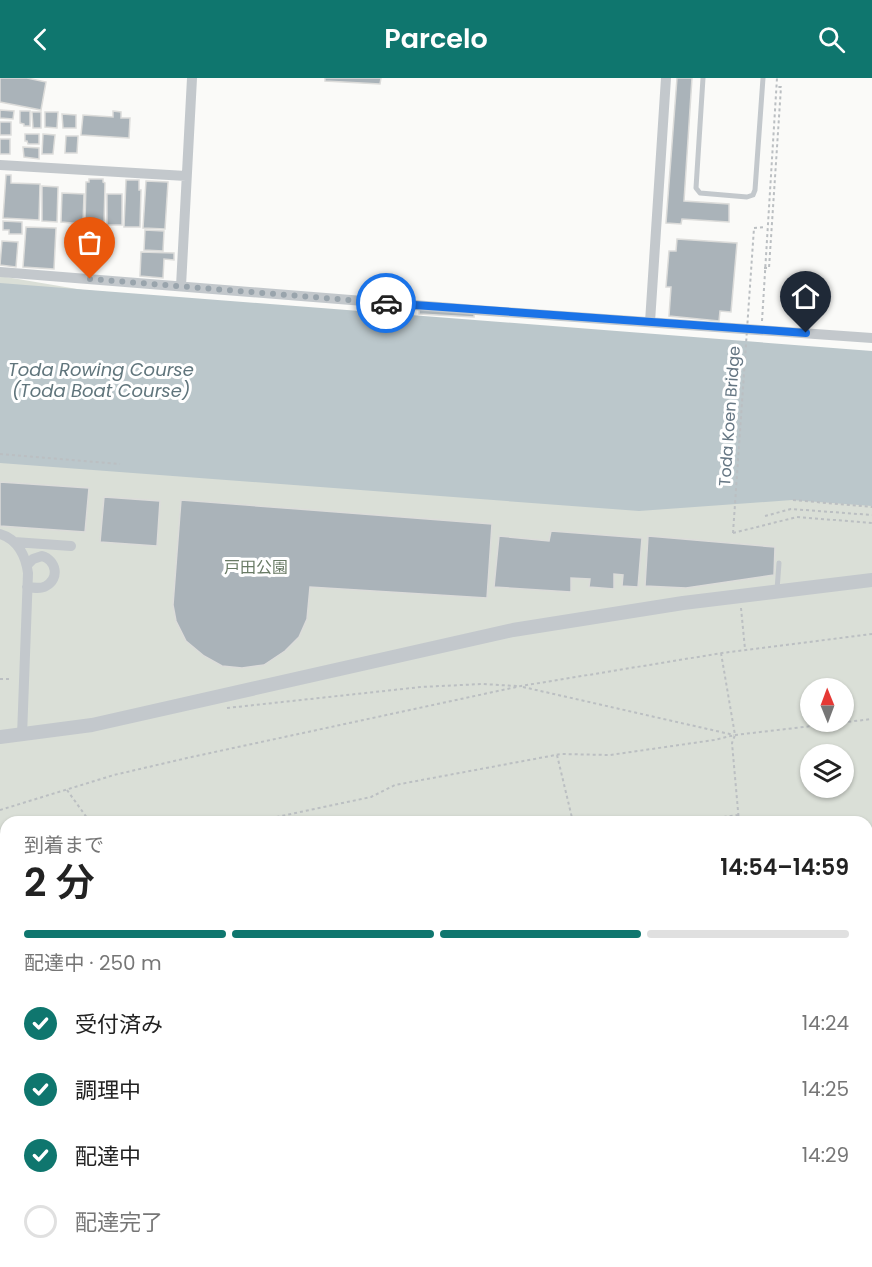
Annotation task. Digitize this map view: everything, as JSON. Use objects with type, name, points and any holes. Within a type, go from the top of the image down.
[{"type":"street","points":[[181,286],[192,78]]},
{"type":"street","points":[[650,322],[666,78]]},
{"type":"street","points":[[0,165],[186,176]]},
{"type":"street","points":[[0,272],[872,338]]},
{"type":"street","points":[[0,534],[14,542],[27,565],[22,736]]},
{"type":"street","points":[[14,542],[70,546]]},
{"type":"street","points":[[27,565],[33,559],[42,556],[50,560],[55,568],[53,580],[50,583],[40,588],[27,587]]},
{"type":"street","points":[[0,737],[22,736],[92,725],[513,630],[683,603],[872,580]]},
{"type":"lane","points":[[704,78],[696,188],[700,193],[747,197],[753,195],[755,190],[763,78]]},
{"type":"lane","points":[[777,591],[779,563]]},
{"type":"path","points":[[761,330],[777,78]]},
{"type":"path","points":[[764,268],[769,268],[781,87],[776,87]]},
{"type":"path","name":"Toda Koen Bridge","points":[[766,227],[754,228],[733,533],[796,517],[872,523]]},
{"type":"path","points":[[0,454],[120,464]]},
{"type":"path","points":[[793,500],[872,507]]},
{"type":"path","points":[[765,516],[791,509],[872,515]]},
{"type":"path","points":[[746,649],[740,608],[749,605]]},
{"type":"path","points":[[0,810],[67,789],[187,758],[521,686],[746,649],[872,634]]},
{"type":"path","points":[[721,653],[735,735],[732,743],[739,815],[732,816]]},
{"type":"path","points":[[0,679],[12,680]]},
{"type":"path","points":[[219,709],[421,687],[483,684],[521,686],[735,735]]},
{"type":"path","points":[[281,816],[371,797],[395,785],[557,755],[610,755],[735,735],[872,719]]},
{"type":"path","points":[[557,755],[572,816]]},
{"type":"path","points":[[67,789],[86,816]]},
{"type":"green space","name":"戸田公園","points":[[0,276],[83,290],[872,356],[872,816],[0,816]]},
{"type":"water","name":"Toda Rowing Course (Toda Boat Course)","points":[[0,283],[872,351],[872,506],[792,500],[639,511],[0,463]]},
{"type":"building","points":[[0,78],[27,78],[46,82],[41,110],[0,102]]},
{"type":"building","points":[[325,78],[381,78],[380,84],[325,81]]},
{"type":"building","points":[[677,78],[692,78],[684,201],[729,204],[729,222],[682,219],[681,224],[666,223]]},
{"type":"building","points":[[0,110],[14,111],[13,119],[0,118]]},
{"type":"building","points":[[20,111],[30,111],[30,126],[20,123]]},
{"type":"building","points":[[113,111],[121,112],[121,118],[130,118],[129,138],[81,135],[83,115],[113,117]]},
{"type":"building","points":[[32,112],[41,112],[41,128],[33,128]]},
{"type":"building","points":[[45,112],[58,112],[57,128],[45,127]]},
{"type":"building","points":[[62,114],[76,115],[76,128],[63,128]]},
{"type":"building","points":[[0,122],[11,122],[11,135],[0,135]]},
{"type":"building","points":[[25,134],[39,134],[39,144],[28,144],[25,141]]},
{"type":"building","points":[[43,134],[55,135],[53,154],[42,154]]},
{"type":"building","points":[[66,136],[78,136],[77,153],[65,153]]},
{"type":"building","points":[[0,139],[10,139],[10,154],[0,154]]},
{"type":"building","points":[[23,147],[39,148],[39,159],[24,157]]},
{"type":"building","points":[[6,175],[11,175],[11,183],[40,184],[39,220],[3,218]]},
{"type":"building","points":[[89,179],[103,179],[105,183],[104,225],[85,224],[86,182],[89,182]]},
{"type":"building","points":[[126,180],[139,180],[140,227],[124,227]]},
{"type":"building","points":[[146,181],[168,182],[165,229],[143,228]]},
{"type":"building","points":[[42,186],[58,187],[57,222],[42,221]]},
{"type":"building","points":[[62,193],[84,194],[83,224],[61,222]]},
{"type":"building","points":[[107,194],[122,194],[122,225],[107,225]]},
{"type":"building","points":[[3,221],[22,222],[22,234],[9,234],[9,230],[3,230]]},
{"type":"building","points":[[26,227],[56,228],[54,269],[23,267]]},
{"type":"building","points":[[145,230],[164,231],[163,251],[144,250]]},
{"type":"building","points":[[677,239],[737,243],[731,312],[720,311],[719,321],[669,316],[671,287],[666,287],[669,251],[676,251]]},
{"type":"building","points":[[2,241],[18,242],[16,267],[0,265]]},
{"type":"building","points":[[141,252],[174,253],[174,260],[164,259],[163,278],[140,276]]},
{"type":"building","points":[[419,309],[474,313],[474,317],[419,314]]},
{"type":"building","points":[[0,482],[89,488],[85,532],[0,526]]},
{"type":"building","points":[[104,497],[160,501],[157,546],[100,542]]},
{"type":"building","points":[[181,500],[492,524],[487,598],[310,587],[307,619],[299,637],[285,651],[264,665],[242,668],[222,666],[204,656],[186,641],[176,621],[173,605]]},
{"type":"building","points":[[551,531],[642,538],[638,587],[622,586],[623,575],[614,574],[614,589],[589,587],[590,579],[571,578],[571,592],[494,587],[499,536],[549,541]]},
{"type":"building","points":[[648,536],[775,547],[774,575],[686,588],[645,586]]},
{"type":"way so far","points":[[90,279],[386,303]]},
{"type":"route","points":[[386,303],[806,333]]}]
